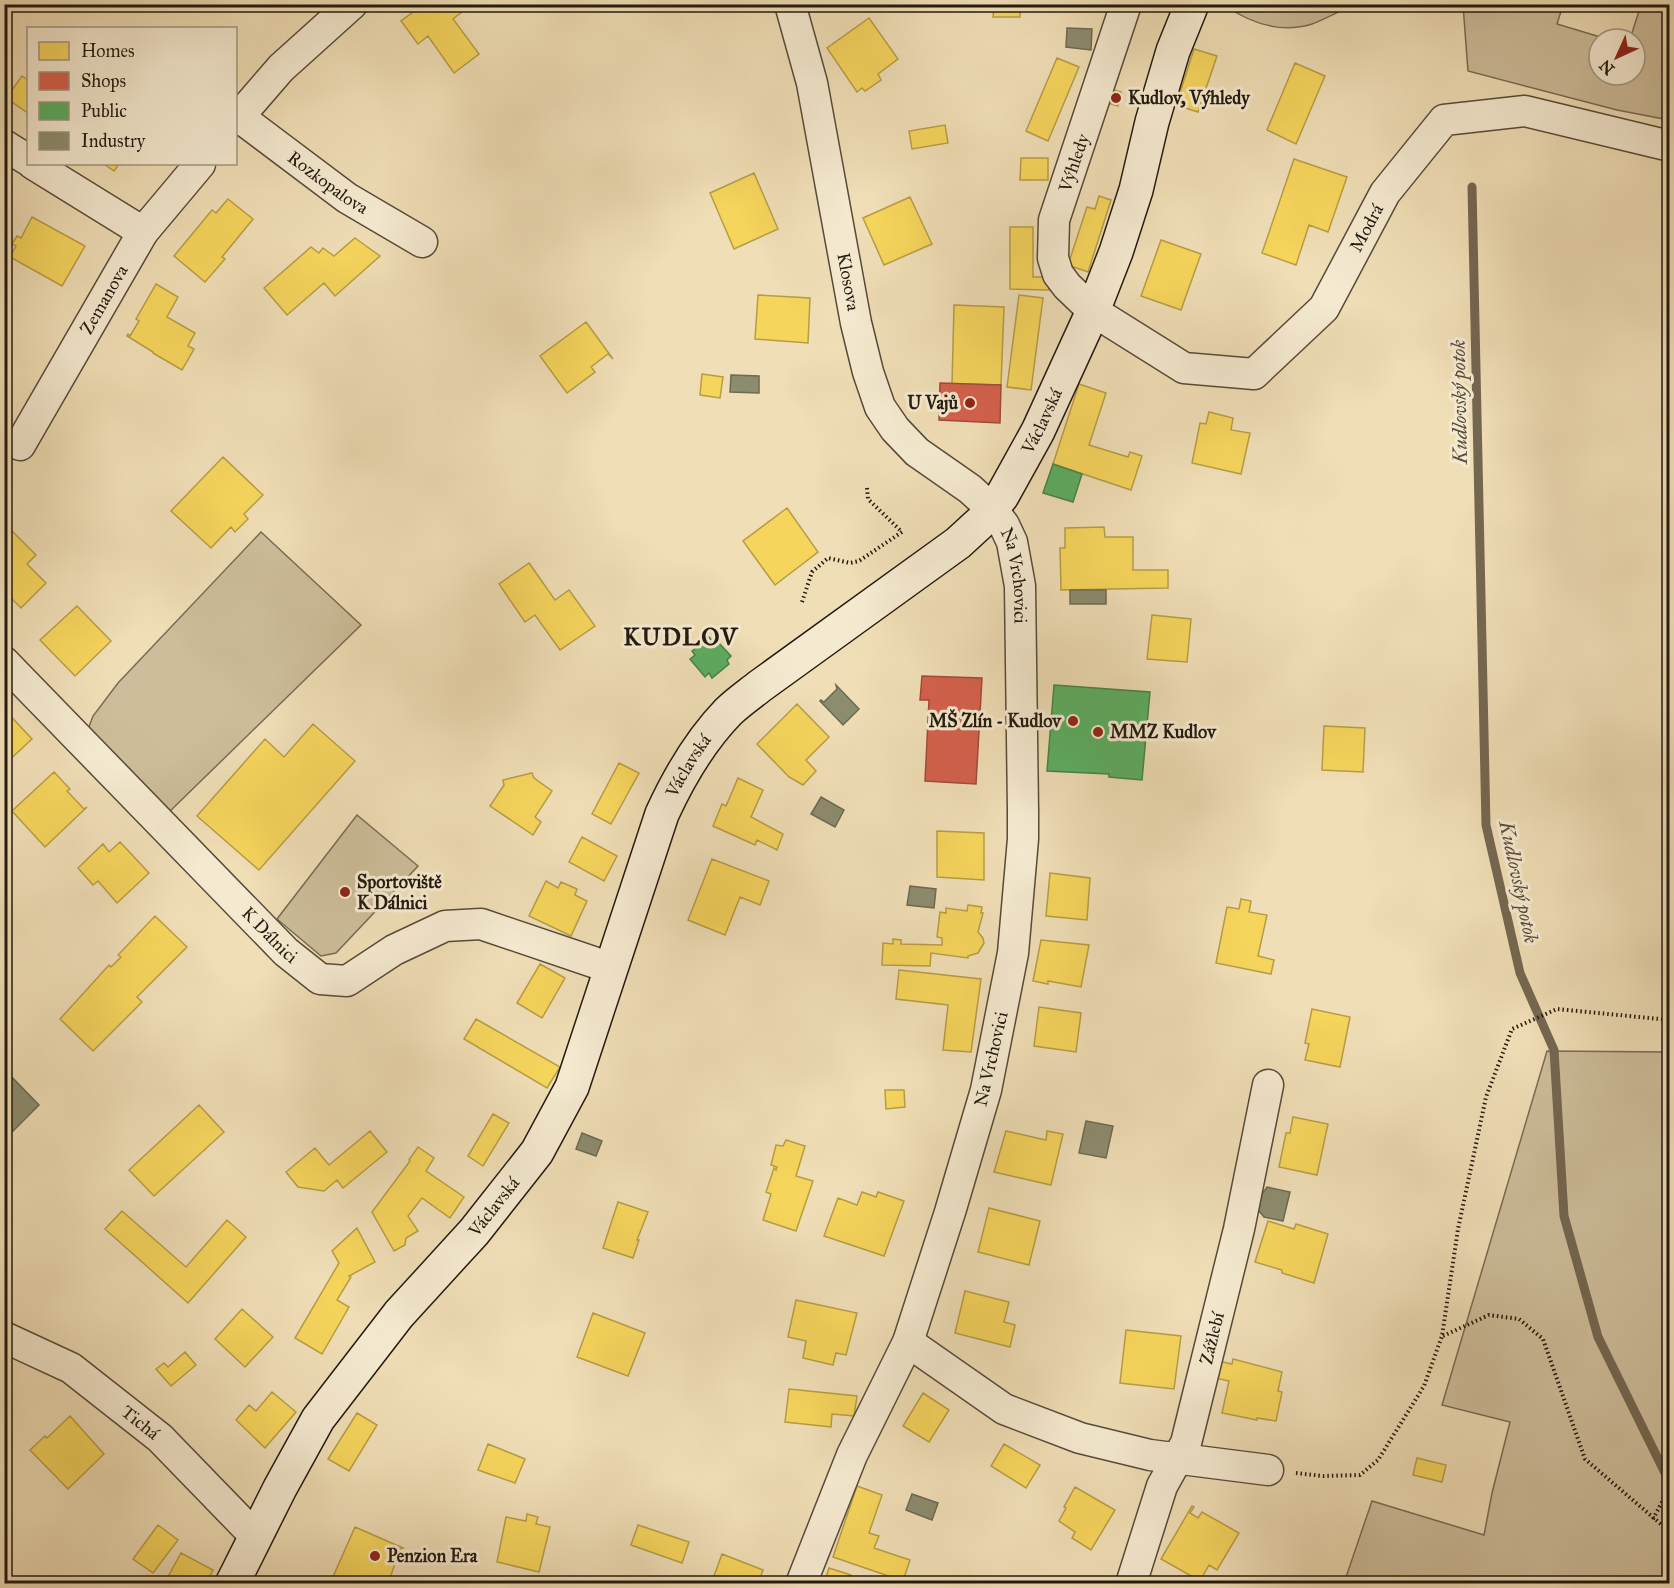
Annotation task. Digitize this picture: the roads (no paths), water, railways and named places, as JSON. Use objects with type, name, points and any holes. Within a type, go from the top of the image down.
[{"type":"street","name":"Klosova","points":[[790,4],[817,106],[856,323],[868,372],[880,407],[895,429],[917,452],[970,489],[992,509]]},
{"type":"street","name":"Výhledy","points":[[1093,311],[1058,274],[1053,258],[1054,220],[1126,4]]},
{"type":"street","name":"Václavská","points":[[232,1584],[318,1419],[375,1345],[506,1193],[537,1152],[572,1087],[662,814],[679,778],[700,745],[728,712],[752,692],[958,543],[971,532],[1002,495],[1026,455],[1093,311],[1116,252],[1136,190],[1152,122],[1173,51],[1192,4]]},
{"type":"street","points":[[237,118],[281,68],[340,8]]},
{"type":"street","name":"Modrá","points":[[1093,311],[1184,368],[1254,374],[1324,308],[1385,193],[1444,120],[1525,111],[1670,146]]},
{"type":"street","name":"Rozkopalova","points":[[237,118],[347,198],[422,242]]},
{"type":"street","points":[[4,145],[27,159]]},
{"type":"street","points":[[35,165],[143,232]]},
{"type":"street","name":"Zemanova","points":[[20,445],[143,232],[199,165]]},
{"type":"street","name":"Na Vrchovici","points":[[801,1584],[852,1455],[908,1342],[986,1090],[1013,953],[1023,839],[1020,586],[1012,542],[1004,525],[992,509]]},
{"type":"street","name":"K Dálnici","points":[[4,662],[286,952],[320,980],[347,981],[394,950],[445,926],[481,924],[611,968]]},
{"type":"street","name":"Zážlebí","points":[[1131,1584],[1162,1486],[1186,1443],[1239,1229],[1268,1085]]},
{"type":"street","name":"Tichá","points":[[4,1337],[71,1368],[160,1437],[256,1537]]},
{"type":"street","points":[[908,1342],[1004,1408],[1080,1437],[1150,1455],[1268,1470]]},
{"type":"waterway","name":"Kudlovský potok","points":[[1472,187],[1486,825],[1520,973],[1554,1050],[1564,1216],[1598,1337],[1670,1483]]},
{"type":"place","name":"Kudlov, Výhledy","points":[[1116,98]]},
{"type":"place","name":"U Vajů","points":[[970,403]]},
{"type":"place","name":"MŠ Zlín - Kudlov","points":[[1073,721]]},
{"type":"place","name":"MMZ Kudlov","points":[[1098,732]]},
{"type":"place","name":"Sportoviště K Dálnici","points":[[345,892]]},
{"type":"place","name":"Penzion Era","points":[[375,1556]]},
{"type":"district","name":"KUDLOV","points":[[681,637]]}]
